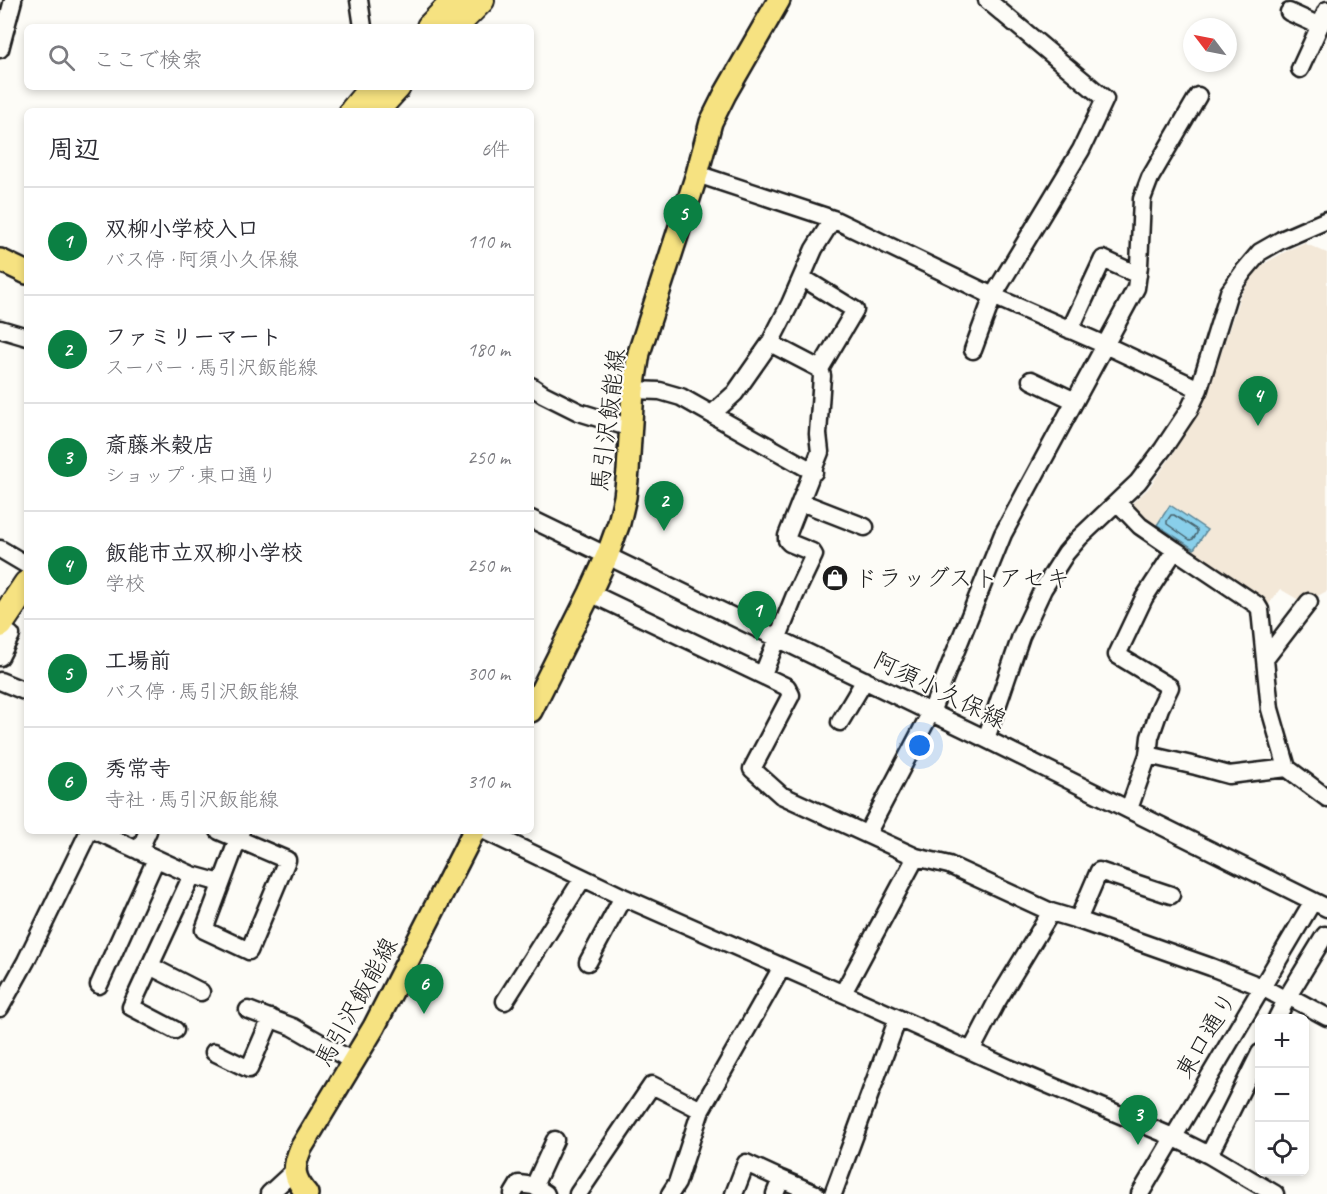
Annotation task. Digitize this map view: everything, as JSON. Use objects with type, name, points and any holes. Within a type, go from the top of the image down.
[{"type":"highway","points":[[433,24],[456,0]]},
{"type":"highway","points":[[457,24],[481,0]]},
{"type":"highway","points":[[356,108],[370,90]]},
{"type":"highway","points":[[378,108],[394,90]]},
{"type":"highway","points":[[0,626],[24,589]]},
{"type":"main road","name":"馬引沢飯能線","points":[[534,705],[590,593],[619,523],[625,497],[633,390],[639,352],[697,174],[711,122],[779,0]]},
{"type":"main road","points":[[0,260],[24,272]]},
{"type":"main road","name":"馬引沢飯能線","points":[[294,1172],[301,1148],[389,1000],[472,834]]},
{"type":"main road","points":[[294,1172],[297,1181],[307,1194]]},
{"type":"street","points":[[0,49],[13,0]]},
{"type":"street","points":[[359,0],[363,24]]},
{"type":"street","points":[[973,350],[993,297],[1082,150],[1106,99],[987,0]]},
{"type":"street","points":[[1300,69],[1327,10]]},
{"type":"street","points":[[1289,12],[1320,26]]},
{"type":"street","points":[[867,834],[931,712],[1003,534],[1136,288],[1142,199],[1150,178],[1198,96]]},
{"type":"street","points":[[697,174],[833,219],[993,297],[1105,345],[1199,389]]},
{"type":"street","points":[[712,414],[735,393],[770,344],[803,278],[814,249],[833,219]]},
{"type":"street","points":[[986,739],[1021,636],[1043,589],[1072,545],[1138,482],[1189,410],[1199,389],[1229,292],[1260,252],[1326,222]]},
{"type":"street","points":[[1070,330],[1103,259],[1138,275]]},
{"type":"street","points":[[763,675],[795,595],[814,555],[790,543],[787,536],[820,452],[818,434],[822,376],[820,369],[855,310],[803,278]]},
{"type":"street","points":[[0,329],[24,337]]},
{"type":"street","points":[[770,344],[820,369]]},
{"type":"street","points":[[1031,380],[1075,401]]},
{"type":"street","points":[[534,388],[579,412],[631,428]]},
{"type":"street","points":[[633,390],[660,391],[681,398],[814,471]]},
{"type":"street","points":[[801,502],[865,527]]},
{"type":"street","points":[[1117,502],[1140,526],[1257,605],[1260,610],[1270,709],[1287,768],[1327,798]]},
{"type":"street","name":"阿須小久保線","points":[[534,520],[931,712],[1320,904]]},
{"type":"street","points":[[0,549],[24,563]]},
{"type":"street","points":[[1129,809],[1148,755],[1150,737],[1170,687],[1117,655],[1144,598],[1175,550]]},
{"type":"street","points":[[590,593],[788,687],[790,695],[752,769],[781,795],[916,857],[949,865],[1051,912],[1211,967],[1262,987],[1327,1017]]},
{"type":"street","points":[[1265,659],[1309,602]]},
{"type":"street","points":[[0,626],[11,635],[0,657]]},
{"type":"street","points":[[840,722],[865,680]]},
{"type":"street","points":[[0,681],[24,691]]},
{"type":"street","points":[[1148,755],[1229,776],[1287,768]]},
{"type":"street","points":[[0,1008],[30,953],[88,834]]},
{"type":"street","points":[[102,834],[192,875],[220,883]]},
{"type":"street","points":[[138,851],[146,834]]},
{"type":"street","points":[[491,834],[623,897],[1009,1068],[1173,1137],[1209,1155],[1275,1194]]},
{"type":"street","points":[[240,835],[286,860],[249,951],[204,930],[240,835]]},
{"type":"street","points":[[843,993],[916,857]]},
{"type":"street","points":[[99,986],[156,859]]},
{"type":"street","points":[[1078,920],[1099,871],[1171,895]]},
{"type":"street","points":[[175,1030],[131,1007],[192,875]]},
{"type":"street","points":[[505,1001],[583,878]]},
{"type":"street","points":[[588,962],[623,897]]},
{"type":"street","name":"東口通り","points":[[1140,1194],[1262,987],[1320,904]]},
{"type":"street","points":[[971,1051],[996,1003],[1051,912]]},
{"type":"street","points":[[1279,1014],[1287,998],[1321,954],[1325,935]]},
{"type":"street","points":[[150,966],[201,992]]},
{"type":"street","points":[[670,1194],[676,1183],[700,1110],[782,967]]},
{"type":"street","points":[[248,1010],[293,1027],[354,1062]]},
{"type":"street","points":[[214,1052],[249,1069],[271,1018]]},
{"type":"street","points":[[833,1194],[898,1018]]},
{"type":"street","points":[[1209,1155],[1255,1063]]},
{"type":"street","points":[[578,1194],[652,1085],[700,1110]]},
{"type":"street","points":[[513,1194],[519,1184],[540,1190],[555,1140]]},
{"type":"street","points":[[734,1194],[746,1163],[778,1186],[816,1194]]},
{"type":"street","points":[[269,1194],[294,1172]]},
{"type":"shaded area","points":[[1304,243],[1327,253],[1327,591],[1304,603],[1280,589],[1267,607],[1130,509],[1131,504],[1148,489],[1171,457],[1207,396],[1240,296],[1248,283],[1257,270],[1267,262]]},
{"type":"water","points":[[1170,505],[1207,530],[1194,549],[1157,525]]},
{"type":"place","name":"工場前","points":[[683,244]]},
{"type":"place","name":"飯能市立双柳小学校","points":[[1258,426]]},
{"type":"place","name":"ファミリーマート","points":[[664,531]]},
{"type":"place","name":"ドラッグストアセキ","points":[[835,578]]},
{"type":"place","name":"双柳小学校入口","points":[[757,641]]},
{"type":"place","name":"秀常寺","points":[[424,1014]]},
{"type":"place","name":"斎藤米穀店","points":[[1138,1145]]}]
